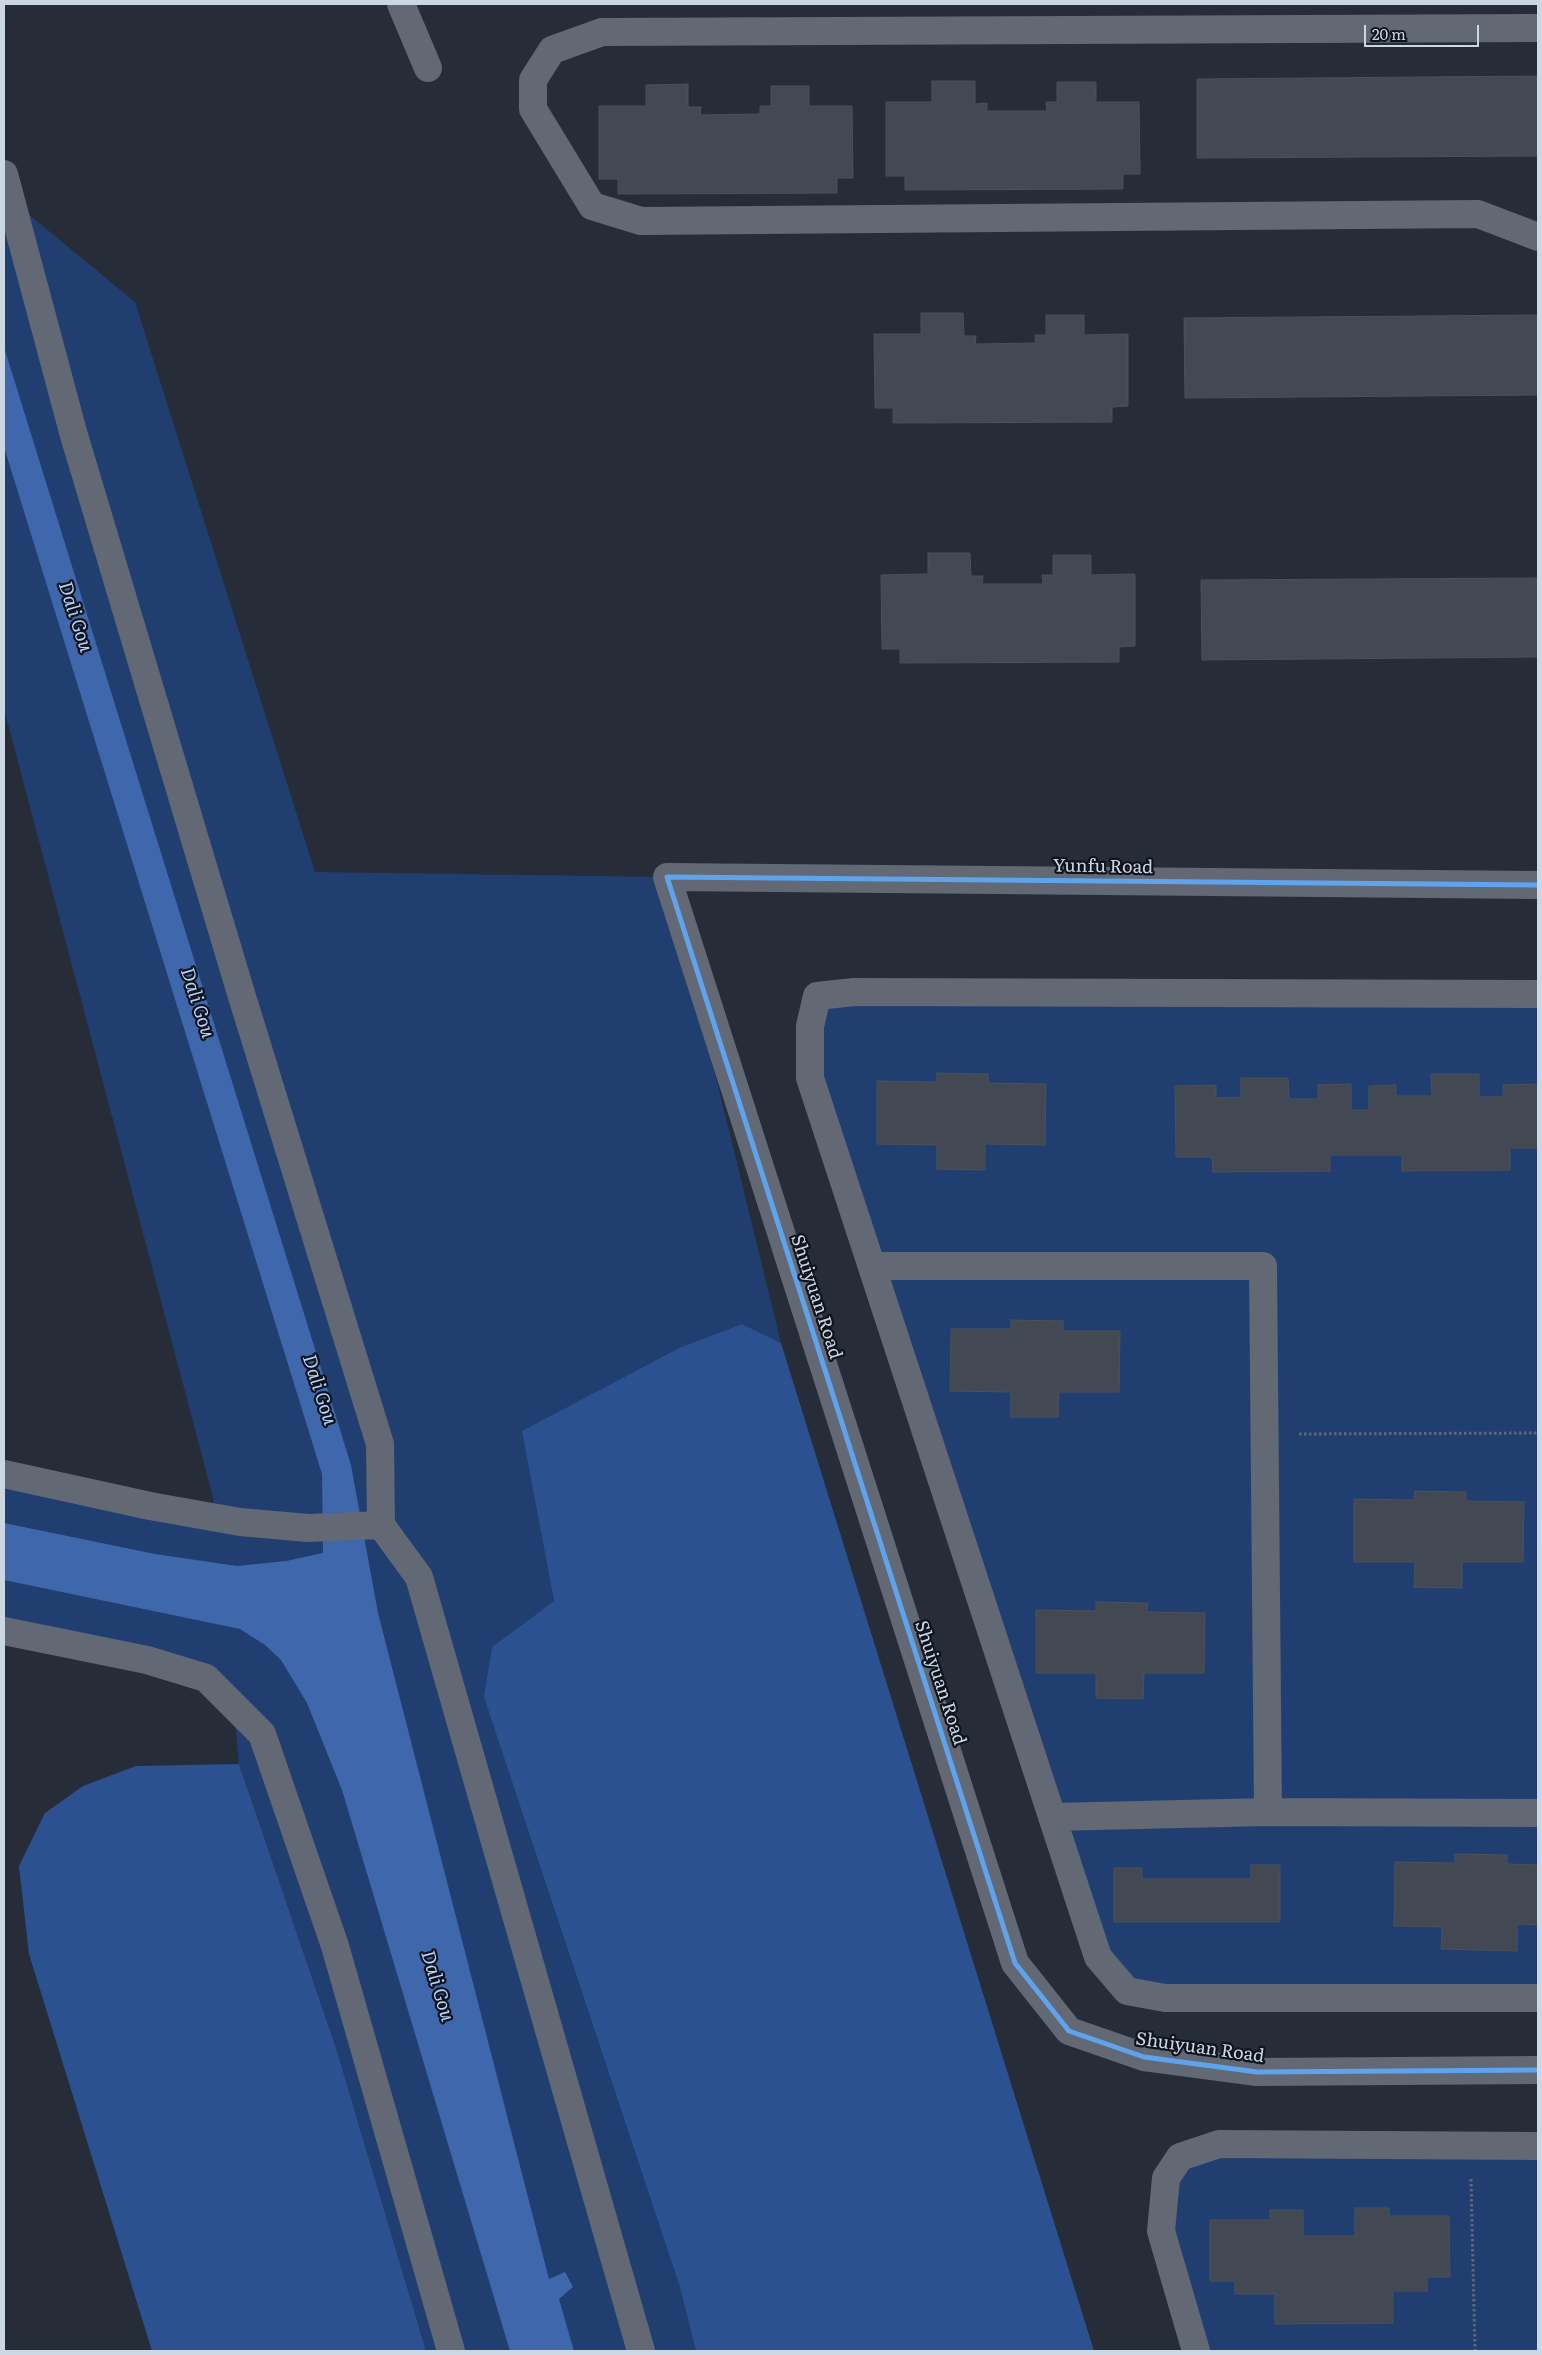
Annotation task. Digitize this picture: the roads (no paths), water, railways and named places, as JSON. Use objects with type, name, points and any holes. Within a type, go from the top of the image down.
[{"type":"street","points":[[402,4],[428,68]]},
{"type":"street","points":[[1538,28],[602,32],[552,50],[533,80],[533,109],[592,206],[641,221],[1478,214],[1538,237]]},
{"type":"street","points":[[4,174],[73,432],[243,1000],[380,1444],[374,1525],[419,1577],[642,2351]]},
{"type":"street","name":"Yunfu Road","points":[[667,877],[1538,885]]},
{"type":"street","name":"Shuiyuan Road","points":[[667,877],[1016,1963],[1069,2031],[1144,2057],[1257,2072],[1538,2070]]},
{"type":"street","points":[[1538,994],[854,992],[817,996],[810,1026],[810,1078],[1098,1957],[1127,1990],[1165,1998],[1538,1998]]},
{"type":"street","points":[[872,1266],[1263,1266],[1268,1812]]},
{"type":"street","points":[[4,1474],[184,1513],[240,1522],[308,1528],[374,1525]]},
{"type":"street","points":[[4,1631],[147,1660],[206,1678],[262,1734],[335,1946],[451,2351]]},
{"type":"street","points":[[1052,1817],[1268,1812],[1538,1813]]},
{"type":"street","points":[[1196,2351],[1161,2231],[1166,2178],[1180,2157],[1219,2144],[1538,2146]]},
{"type":"water","name":"Dali Gou","points":[[4,347],[351,1465],[378,1613],[549,2279],[565,2272],[573,2287],[559,2299],[574,2351],[510,2351],[342,1790],[307,1703],[281,1660],[265,1645],[240,1629],[4,1580],[4,1523],[155,1554],[237,1566],[286,1561],[323,1553],[322,1474],[4,447]]}]
